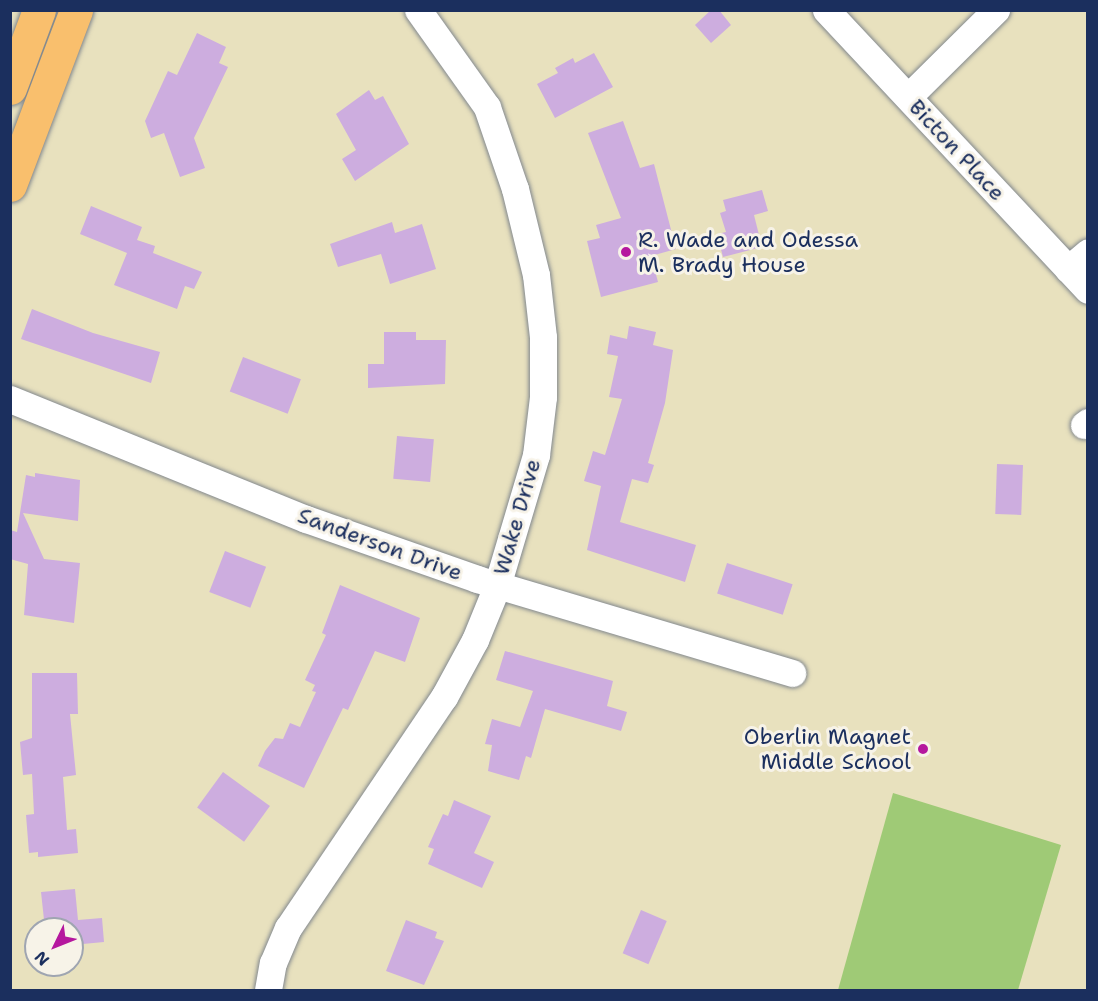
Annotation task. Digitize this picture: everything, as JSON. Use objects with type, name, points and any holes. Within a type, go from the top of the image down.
[{"type":"main road","points":[[10,88],[39,10]]},
{"type":"main road","points":[[10,185],[76,10]]},
{"type":"street","name":"Wake Drive","points":[[268,990],[273,963],[288,928],[444,697],[475,640],[497,586],[536,455],[543,385],[536,275],[515,189],[487,107],[418,10]]},
{"type":"street","name":"Bicton Place","points":[[826,10],[908,98],[1078,261],[1088,290]]},
{"type":"street","points":[[908,98],[996,10]]},
{"type":"street","name":"Sanderson Drive","points":[[10,399],[306,519],[497,586],[792,673]]},
{"type":"green space","points":[[893,793],[1061,845],[1018,990],[838,990]]},
{"type":"building","points":[[711,10],[719,10],[731,25],[711,43],[695,25]]},
{"type":"building","points":[[197,33],[226,47],[219,63],[228,67],[194,138],[205,168],[180,177],[164,133],[151,138],[145,121],[168,71],[177,75]]},
{"type":"building","points":[[594,53],[613,87],[555,118],[537,84],[558,73],[555,68],[573,58],[575,63]]},
{"type":"building","points":[[369,90],[375,100],[383,96],[409,144],[355,181],[342,159],[356,150],[336,114]]},
{"type":"building","points":[[623,121],[640,168],[654,164],[676,249],[651,256],[658,282],[601,297],[587,241],[600,238],[596,225],[621,218],[588,133]]},
{"type":"building","points":[[762,190],[768,211],[754,215],[762,247],[723,257],[717,234],[726,232],[720,213],[726,211],[723,200]]},
{"type":"building","points":[[91,206],[142,227],[137,240],[155,246],[153,253],[202,272],[194,289],[185,286],[177,309],[114,285],[127,253],[80,234]]},
{"type":"building","points":[[392,222],[395,233],[422,224],[436,269],[390,284],[381,254],[338,267],[330,244]]},
{"type":"building","points":[[32,309],[93,333],[160,352],[151,383],[21,339]]},
{"type":"building","points":[[629,326],[656,332],[653,345],[673,350],[665,403],[648,463],[654,465],[648,483],[632,479],[620,522],[696,545],[685,582],[587,550],[601,486],[584,481],[593,451],[605,455],[622,399],[609,397],[618,356],[607,354],[610,335],[627,339]]},
{"type":"building","points":[[384,332],[416,332],[416,340],[446,340],[445,384],[368,388],[368,364],[384,364]]},
{"type":"building","points":[[243,357],[301,379],[288,414],[230,392]]},
{"type":"building","points":[[397,436],[434,439],[430,482],[393,479]]},
{"type":"building","points":[[997,464],[1023,465],[1021,515],[995,514]]},
{"type":"building","points":[[35,473],[80,480],[78,521],[23,513],[44,559],[80,563],[74,623],[24,615],[28,564],[10,559],[10,530],[17,532],[26,475],[35,477]]},
{"type":"building","points":[[225,551],[266,567],[250,608],[209,592]]},
{"type":"building","points":[[727,563],[793,584],[783,615],[717,593]]},
{"type":"building","points":[[340,585],[420,618],[405,662],[375,651],[348,710],[343,708],[304,788],[258,766],[265,751],[275,738],[283,739],[290,723],[300,727],[316,692],[312,691],[315,685],[305,680],[326,635],[322,633]]},
{"type":"building","points":[[505,651],[613,681],[607,706],[627,712],[621,731],[545,709],[531,758],[526,756],[519,780],[488,771],[492,745],[485,744],[492,719],[520,727],[533,691],[496,680]]},
{"type":"building","points":[[32,673],[77,673],[78,714],[70,714],[76,775],[63,777],[67,830],[76,829],[78,853],[38,857],[38,852],[29,853],[26,815],[34,814],[32,774],[23,775],[20,742],[32,738]]},
{"type":"building","points":[[223,772],[270,806],[244,842],[197,808]]},
{"type":"building","points":[[454,800],[491,816],[474,853],[494,862],[482,888],[428,864],[434,849],[428,847],[443,814],[448,816]]},
{"type":"building","points":[[75,889],[78,917],[44,917],[41,892]]},
{"type":"building","points":[[641,910],[667,921],[648,964],[623,953]]},
{"type":"building","points":[[102,918],[104,942],[84,944],[84,920]]},
{"type":"building","points":[[406,920],[437,932],[435,938],[444,941],[424,985],[386,971]]},
{"type":"place","name":"R. Wade and Odessa M. Brady House","points":[[626,252]]},
{"type":"place","name":"Oberlin Magnet Middle School","points":[[923,749]]}]
